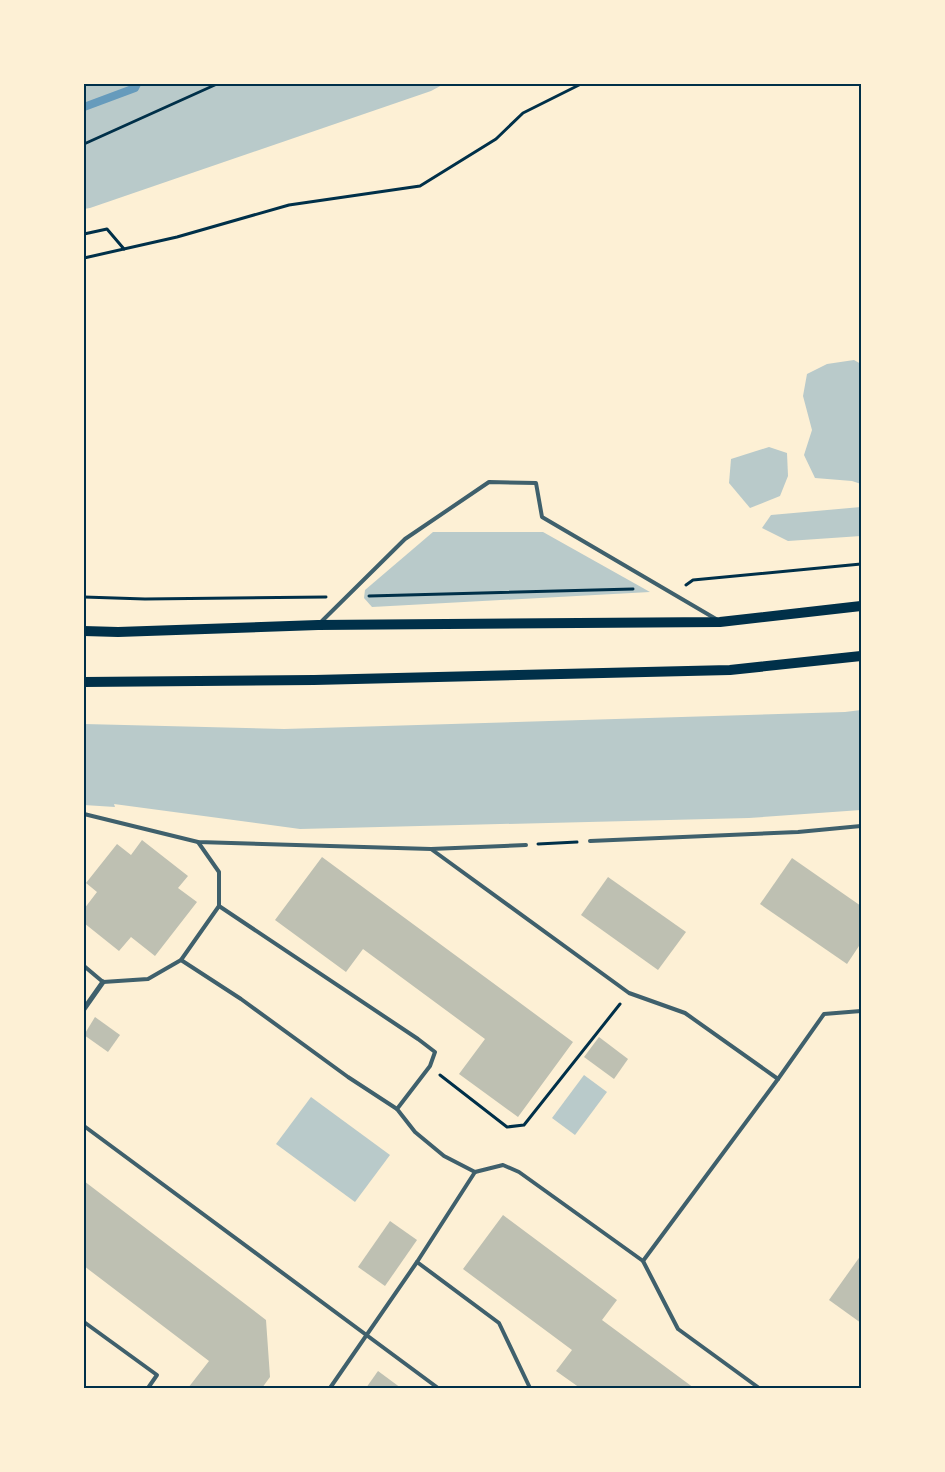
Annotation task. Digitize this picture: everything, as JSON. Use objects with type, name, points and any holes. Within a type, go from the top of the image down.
[{"type":"main road","points":[[84,631],[118,632],[318,625],[720,622],[861,606]]},
{"type":"main road","points":[[84,682],[314,680],[730,670],[861,656]]},
{"type":"street","points":[[84,1009],[103,982]]},
{"type":"lane","points":[[318,625],[405,539],[489,482],[536,483],[542,517],[720,622]]},
{"type":"lane","points":[[84,814],[198,842],[431,849],[526,845]]},
{"type":"lane","points":[[590,841],[798,832],[861,826]]},
{"type":"lane","points":[[84,966],[103,982],[148,980],[181,960],[219,906],[219,872],[198,842]]},
{"type":"lane","points":[[431,849],[629,993],[685,1013],[778,1079]]},
{"type":"lane","points":[[219,906],[435,1052],[430,1066],[397,1109]]},
{"type":"lane","points":[[181,960],[241,999],[348,1077],[397,1109],[415,1132],[444,1156],[475,1172],[503,1165],[519,1172],[643,1261],[678,1329],[759,1388]]},
{"type":"lane","points":[[643,1261],[824,1014],[861,1012]]},
{"type":"lane","points":[[84,1126],[438,1388]]},
{"type":"lane","points":[[330,1388],[417,1262],[475,1172]]},
{"type":"lane","points":[[417,1262],[499,1323],[530,1388]]},
{"type":"lane","points":[[84,1322],[157,1375],[148,1388]]},
{"type":"path","points":[[84,144],[217,84]]},
{"type":"path","points":[[84,258],[177,237],[289,205],[420,186],[496,139],[523,113],[581,84]]},
{"type":"path","points":[[84,234],[107,229],[124,249]]},
{"type":"path","points":[[673,594],[693,580],[861,564]]},
{"type":"path","points":[[84,597],[154,599],[346,597],[638,589]]},
{"type":"path","points":[[526,845],[590,841]]},
{"type":"path","points":[[430,1066],[506,1127],[524,1125],[629,993]]},
{"type":"shaded area","points":[[84,84],[444,84],[431,91],[84,209]]},
{"type":"shaded area","points":[[854,360],[861,364],[861,484],[852,481],[815,478],[804,455],[812,430],[803,396],[807,374],[827,364]]},
{"type":"shaded area","points":[[769,447],[787,453],[788,476],[780,496],[750,508],[729,483],[731,459]]},
{"type":"shaded area","points":[[861,507],[861,536],[788,541],[762,528],[771,515]]},
{"type":"shaded area","points":[[433,532],[543,532],[650,592],[372,607],[364,598],[365,590]]},
{"type":"shaded area","points":[[861,710],[861,810],[749,818],[300,829],[114,804],[115,807],[84,805],[84,724],[284,729]]},
{"type":"shaded area","points":[[584,1075],[607,1092],[575,1135],[552,1118]]},
{"type":"shaded area","points":[[311,1097],[390,1155],[355,1202],[276,1144]]},
{"type":"building","points":[[142,840],[188,876],[178,888],[197,902],[155,956],[131,937],[119,951],[84,923],[84,909],[97,892],[86,883],[117,844],[131,855]]},
{"type":"building","points":[[322,857],[573,1042],[518,1117],[459,1074],[485,1039],[363,949],[346,972],[275,920]]},
{"type":"building","points":[[792,858],[861,906],[861,943],[847,964],[760,904]]},
{"type":"building","points":[[608,877],[686,932],[658,970],[581,915]]},
{"type":"building","points":[[95,1017],[120,1035],[108,1052],[84,1035]]},
{"type":"building","points":[[599,1037],[628,1059],[614,1079],[584,1057]]},
{"type":"building","points":[[84,1181],[266,1320],[270,1377],[262,1388],[188,1388],[209,1361],[84,1266]]},
{"type":"building","points":[[503,1215],[617,1300],[602,1320],[694,1388],[580,1388],[556,1371],[572,1350],[463,1269]]},
{"type":"building","points":[[390,1221],[417,1240],[385,1286],[358,1267]]},
{"type":"building","points":[[861,1255],[861,1323],[829,1300]]},
{"type":"building","points":[[378,1371],[401,1388],[366,1388]]},
{"type":"waterway","points":[[84,107],[135,88],[137,84]]}]
